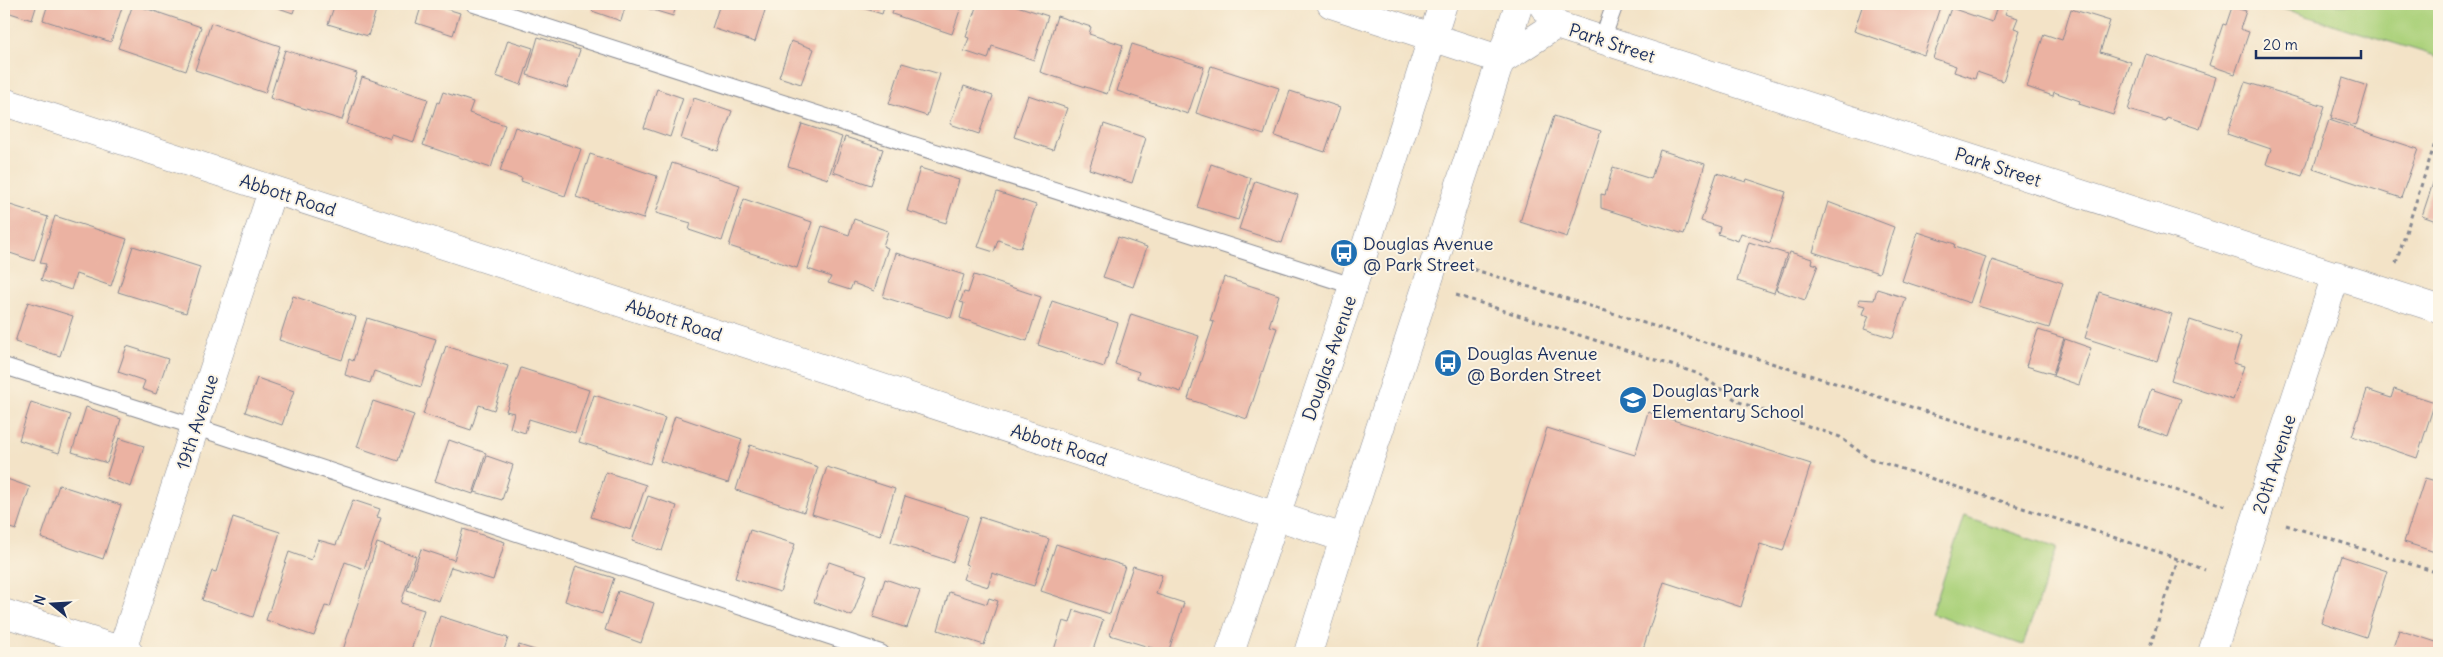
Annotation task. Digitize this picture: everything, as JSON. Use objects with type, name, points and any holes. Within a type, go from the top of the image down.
[{"type":"street","points":[[1331,4],[1502,60]]},
{"type":"street","name":"Douglas Avenue","points":[[1230,653],[1353,286],[1443,4]]},
{"type":"street","points":[[1308,653],[1519,4]]},
{"type":"street","name":"Park Street","points":[[1502,60],[1549,14],[1602,40],[2439,309]]},
{"type":"street","name":"Abbott Road","points":[[4,102],[1344,538]]},
{"type":"street","name":"19th Avenue","points":[[124,653],[272,190]]},
{"type":"street","name":"20th Avenue","points":[[2212,653],[2336,275]]},
{"type":"street","points":[[4,613],[124,653]]},
{"type":"lane","points":[[474,4],[1353,286]]},
{"type":"lane","points":[[1602,40],[1615,4]]},
{"type":"lane","points":[[4,366],[196,427],[881,653]]},
{"type":"path","points":[[2386,292],[2439,131]]},
{"type":"path","points":[[1437,258],[2439,573]]},
{"type":"path","points":[[1427,286],[1699,374],[1739,402],[1840,437],[1868,458],[2236,580]]},
{"type":"path","points":[[2148,653],[2178,560]]},
{"type":"green space","points":[[2267,4],[2439,4],[2439,57]]},
{"type":"green space","points":[[1964,516],[2057,548],[2023,645],[1932,614]]},
{"type":"building","points":[[4,4],[37,4],[32,20],[4,11]]},
{"type":"building","points":[[48,4],[123,4],[111,42],[43,20]]},
{"type":"building","points":[[133,4],[201,27],[186,71],[118,48]]},
{"type":"building","points":[[267,4],[296,4],[293,13]]},
{"type":"building","points":[[335,4],[378,4],[368,36],[328,24]]},
{"type":"building","points":[[422,4],[431,4],[460,13],[453,35],[416,23]]},
{"type":"building","points":[[594,4],[626,4],[621,21],[592,11]]},
{"type":"building","points":[[633,4],[677,4],[673,16]]},
{"type":"building","points":[[720,4],[767,4],[755,42],[712,28]]},
{"type":"building","points":[[850,4],[885,4],[882,14]]},
{"type":"building","points":[[895,4],[962,4],[952,34],[892,14]]},
{"type":"building","points":[[977,4],[1011,4],[1048,16],[1034,60],[992,46],[988,59],[964,51],[969,38],[966,37]]},
{"type":"building","points":[[1863,4],[1941,4],[1924,55],[1854,31]]},
{"type":"building","points":[[1998,4],[2008,7],[2005,14],[2018,18],[2014,28],[2020,30],[2003,81],[1977,72],[1975,79],[1954,72],[1956,66],[1933,58],[1951,8],[1992,22]]},
{"type":"building","points":[[2232,7],[2246,11],[2240,29],[2249,32],[2235,74],[2209,65],[2223,24],[2226,25]]},
{"type":"building","points":[[2071,9],[2110,21],[2100,52],[2131,62],[2113,115],[2079,104],[2080,101],[2054,92],[2053,96],[2027,87],[2044,34],[2062,40]]},
{"type":"building","points":[[1057,16],[1091,27],[1089,34],[1123,45],[1107,94],[1040,72]]},
{"type":"building","points":[[211,23],[280,46],[265,93],[195,70]]},
{"type":"building","points":[[538,37],[580,50],[567,88],[527,75]]},
{"type":"building","points":[[508,40],[533,48],[521,85],[496,76]]},
{"type":"building","points":[[791,41],[814,49],[801,84],[779,77]]},
{"type":"building","points":[[1132,44],[1204,67],[1188,114],[1117,91]]},
{"type":"building","points":[[285,50],[357,73],[342,120],[270,98]]},
{"type":"building","points":[[2146,54],[2216,77],[2200,129],[2167,118],[2166,121],[2128,110]]},
{"type":"building","points":[[902,63],[940,74],[927,116],[889,104]]},
{"type":"building","points":[[1211,66],[1279,88],[1264,135],[1196,113]]},
{"type":"building","points":[[362,77],[428,99],[414,142],[392,135],[391,139],[347,124]]},
{"type":"building","points":[[2343,78],[2368,86],[2356,126],[2331,118]]},
{"type":"building","points":[[2245,82],[2325,106],[2302,176],[2266,164],[2271,149],[2227,134]]},
{"type":"building","points":[[964,86],[993,96],[979,134],[950,124]]},
{"type":"building","points":[[657,89],[683,98],[670,137],[644,128]]},
{"type":"building","points":[[1290,91],[1340,107],[1325,152],[1275,136]]},
{"type":"building","points":[[443,92],[473,102],[469,113],[505,125],[491,168],[423,145],[437,102],[439,103]]},
{"type":"building","points":[[1028,95],[1067,108],[1053,150],[1014,137]]},
{"type":"building","points":[[694,98],[732,111],[718,151],[681,139]]},
{"type":"building","points":[[1554,116],[1601,131],[1567,237],[1520,222]]},
{"type":"building","points":[[2329,120],[2418,149],[2401,198],[2313,169]]},
{"type":"building","points":[[802,124],[842,137],[828,179],[788,166]]},
{"type":"building","points":[[1104,124],[1146,138],[1132,183],[1089,169]]},
{"type":"building","points":[[515,127],[581,149],[565,196],[521,181],[522,178],[500,171]]},
{"type":"building","points":[[845,137],[883,149],[871,185],[833,172]]},
{"type":"building","points":[[1660,150],[1705,164],[1684,234],[1601,208],[1601,194],[1605,195],[1613,167],[1651,179]]},
{"type":"building","points":[[590,154],[657,176],[643,219],[576,197]]},
{"type":"building","points":[[672,163],[740,185],[722,241],[689,230],[691,223],[656,213]]},
{"type":"building","points":[[1211,164],[1251,178],[1238,220],[1197,207]]},
{"type":"building","points":[[2439,165],[2439,222],[2422,216]]},
{"type":"building","points":[[920,168],[959,180],[946,223],[907,211]]},
{"type":"building","points":[[1717,173],[1746,182],[1747,179],[1786,192],[1770,243],[1741,233],[1738,241],[1718,234],[1720,227],[1701,221]]},
{"type":"building","points":[[1255,181],[1298,195],[1282,243],[1239,229]]},
{"type":"building","points":[[997,192],[1036,205],[1021,248],[998,240],[994,252],[978,247]]},
{"type":"building","points":[[744,199],[812,222],[797,268],[729,246]]},
{"type":"building","points":[[1828,202],[1894,227],[1879,273],[1813,252]]},
{"type":"building","points":[[4,203],[48,217],[34,261],[4,251]]},
{"type":"building","points":[[55,216],[127,239],[111,286],[76,274],[71,290],[41,280],[46,264],[40,263]]},
{"type":"building","points":[[854,219],[888,231],[883,246],[888,248],[874,291],[853,283],[850,290],[828,283],[831,277],[808,269],[822,226],[849,235]]},
{"type":"building","points":[[1918,232],[1955,244],[1954,247],[1986,257],[1970,303],[1902,281]]},
{"type":"building","points":[[1118,237],[1147,247],[1133,287],[1103,277]]},
{"type":"building","points":[[1749,242],[1787,254],[1774,293],[1737,281]]},
{"type":"building","points":[[133,246],[200,267],[186,313],[118,292]]},
{"type":"building","points":[[1790,252],[1812,259],[1811,263],[1818,265],[1805,300],[1776,290]]},
{"type":"building","points":[[896,253],[964,275],[951,318],[883,297]]},
{"type":"building","points":[[1992,260],[2063,283],[2049,328],[1978,306]]},
{"type":"building","points":[[974,275],[1041,297],[1027,341],[960,318],[964,303],[960,302],[964,292],[968,293]]},
{"type":"building","points":[[1224,277],[1279,295],[1269,326],[1277,328],[1247,419],[1188,399],[1214,322],[1210,321]]},
{"type":"building","points":[[1877,289],[1906,298],[1893,338],[1864,329],[1869,316],[1862,314],[1865,306],[1858,304],[1859,299],[1874,300]]},
{"type":"building","points":[[2099,292],[2172,314],[2157,361],[2085,338]]},
{"type":"building","points":[[293,296],[356,317],[342,360],[279,340]]},
{"type":"building","points":[[1052,301],[1118,323],[1104,367],[1038,345]]},
{"type":"building","points":[[28,302],[73,316],[60,356],[15,342]]},
{"type":"building","points":[[1131,314],[1199,336],[1181,392],[1137,378],[1139,372],[1115,364]]},
{"type":"building","points":[[367,318],[436,339],[421,387],[374,371],[370,383],[345,375],[349,359],[353,361]]},
{"type":"building","points":[[2190,320],[2241,337],[2233,363],[2244,366],[2233,400],[2171,380]]},
{"type":"building","points":[[2038,330],[2064,338],[2053,374],[2026,366]]},
{"type":"building","points":[[2065,339],[2091,348],[2079,385],[2053,376]]},
{"type":"building","points":[[127,346],[168,359],[156,394],[142,389],[145,381],[118,372]]},
{"type":"building","points":[[446,346],[508,366],[494,410],[479,405],[471,430],[423,414]]},
{"type":"building","points":[[521,368],[589,390],[575,433],[529,419],[525,433],[510,428],[514,413],[506,411]]},
{"type":"building","points":[[257,378],[294,391],[282,425],[245,412]]},
{"type":"building","points":[[2151,389],[2181,399],[2168,437],[2139,427]]},
{"type":"building","points":[[2394,389],[2435,402],[2417,458],[2352,436],[2367,390],[2391,398]]},
{"type":"building","points":[[594,395],[665,418],[650,464],[579,442]]},
{"type":"building","points":[[373,401],[414,415],[398,461],[357,447]]},
{"type":"building","points":[[31,402],[71,415],[59,453],[19,440]]},
{"type":"building","points":[[86,407],[121,419],[107,463],[72,452]]},
{"type":"building","points":[[1648,412],[1811,464],[1783,551],[1760,544],[1741,607],[1664,582],[1643,649],[1653,653],[1476,653],[1547,428],[1635,455]]},
{"type":"building","points":[[675,416],[742,439],[728,483],[660,461]]},
{"type":"building","points":[[119,438],[144,446],[131,487],[106,478]]},
{"type":"building","points":[[449,440],[486,453],[473,494],[435,481]]},
{"type":"building","points":[[750,445],[818,467],[804,512],[736,490]]},
{"type":"building","points":[[487,456],[513,465],[502,500],[475,492]]},
{"type":"building","points":[[827,467],[895,489],[880,536],[812,514]]},
{"type":"building","points":[[606,472],[646,485],[631,530],[591,517]]},
{"type":"building","points":[[4,478],[30,487],[16,530],[4,526]]},
{"type":"building","points":[[2425,478],[2439,482],[2438,553],[2404,542]]},
{"type":"building","points":[[59,485],[121,505],[103,559],[41,538]]},
{"type":"building","points":[[648,496],[677,506],[662,551],[632,541]]},
{"type":"building","points":[[905,496],[968,516],[953,562],[891,542]]},
{"type":"building","points":[[353,500],[380,509],[377,517],[381,518],[364,569],[345,562],[330,607],[325,606],[314,636],[266,620],[289,552],[311,560],[318,540],[336,545]]},
{"type":"building","points":[[233,517],[280,532],[253,617],[202,600],[212,571],[216,572]]},
{"type":"building","points":[[980,517],[1049,539],[1034,586],[992,573],[988,587],[963,579],[968,565],[965,564]]},
{"type":"building","points":[[463,529],[505,542],[493,580],[451,567],[439,601],[407,590],[421,549],[454,560]]},
{"type":"building","points":[[750,530],[795,544],[780,592],[735,578]]},
{"type":"building","points":[[377,543],[416,556],[401,603],[424,610],[410,653],[354,653],[343,650]]},
{"type":"building","points":[[1056,544],[1125,566],[1110,614],[1041,591]]},
{"type":"building","points":[[2342,556],[2387,571],[2366,637],[2321,622]]},
{"type":"building","points":[[829,562],[867,575],[852,616],[814,602]]},
{"type":"building","points":[[576,566],[614,578],[602,614],[565,601]]},
{"type":"building","points":[[1133,566],[1162,575],[1156,594],[1184,603],[1168,653],[1110,635]]},
{"type":"building","points":[[885,579],[920,591],[907,628],[873,617]]},
{"type":"building","points":[[618,591],[654,603],[641,643],[605,630]]},
{"type":"building","points":[[949,592],[987,604],[989,598],[998,601],[984,645],[938,630]]},
{"type":"building","points":[[1074,610],[1103,620],[1092,653],[1053,653],[1063,621],[1070,623]]},
{"type":"building","points":[[440,616],[508,638],[503,653],[428,653]]},
{"type":"building","points":[[2399,630],[2439,643],[2439,653],[2391,653]]},
{"type":"building","points":[[519,645],[544,653],[516,653]]},
{"type":"place","name":"Douglas Avenue @ Park Street","points":[[1344,253]]},
{"type":"place","name":"Douglas Avenue @ Borden Street","points":[[1448,363]]},
{"type":"place","name":"Douglas Park Elementary School","points":[[1633,400]]}]
